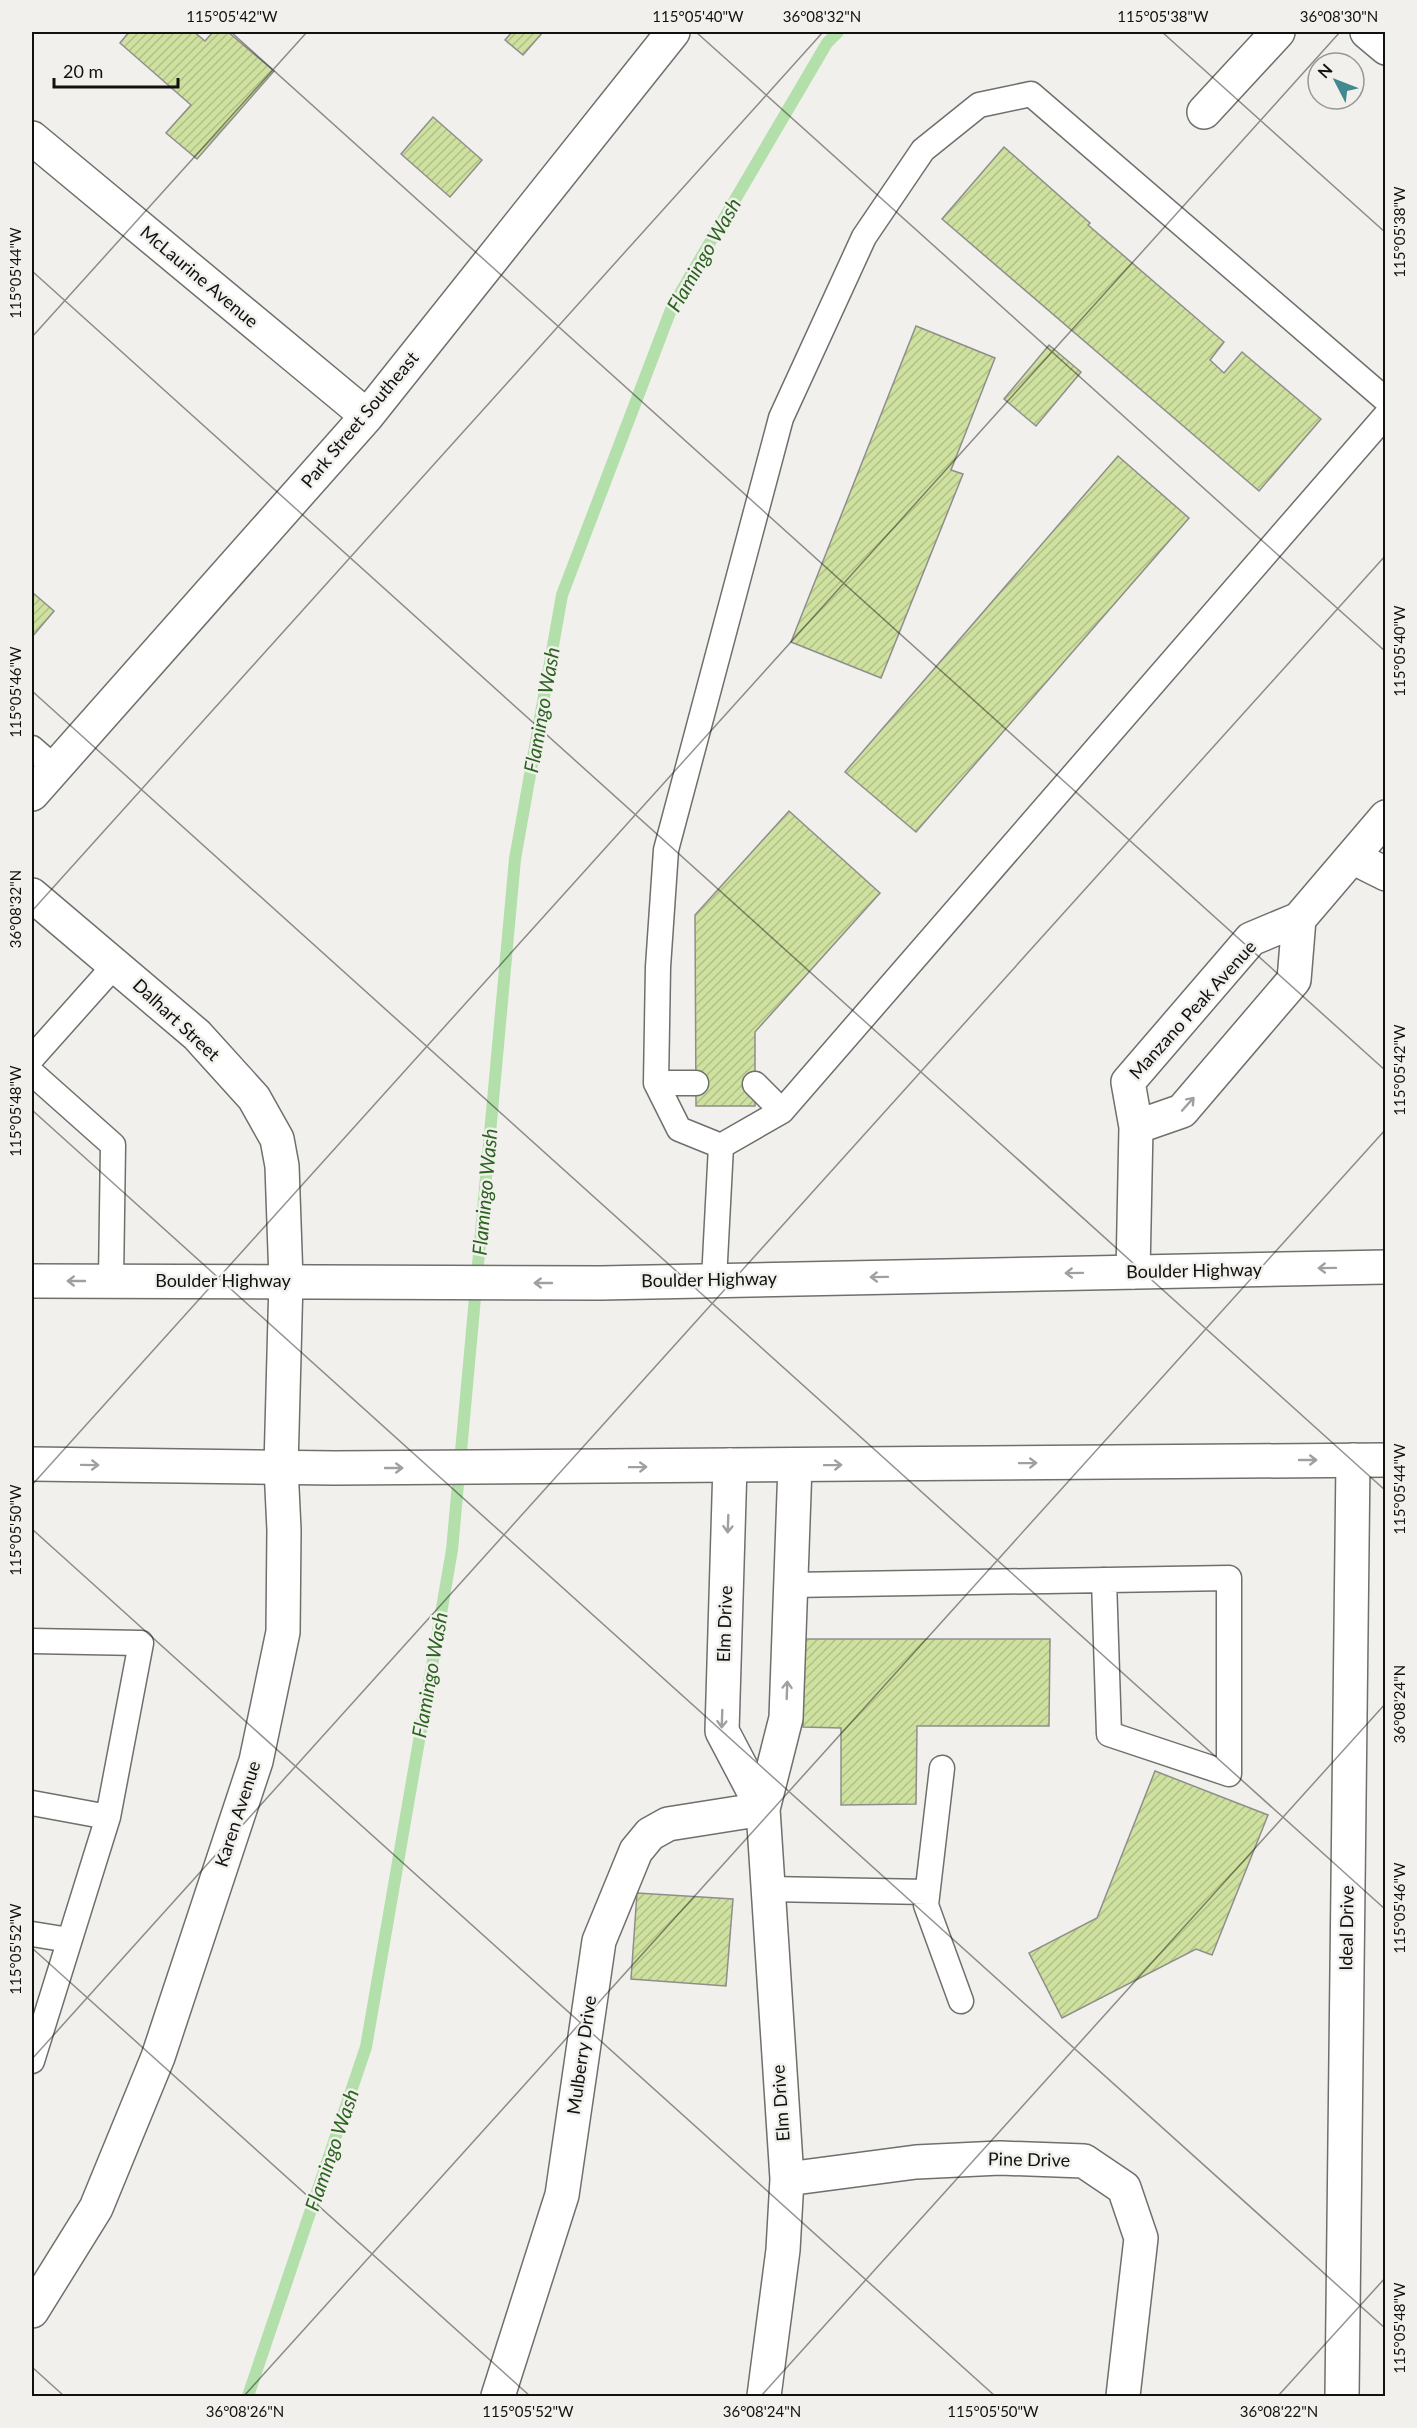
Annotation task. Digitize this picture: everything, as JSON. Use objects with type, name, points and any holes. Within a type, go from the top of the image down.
[{"type":"street","name":"Park Street Southeast","points":[[32,794],[43,758],[367,416],[673,32]]},
{"type":"street","points":[[1204,112],[1278,32]]},
{"type":"street","points":[[1367,32],[1386,48]]},
{"type":"street","name":"McLaurine Avenue","points":[[32,138],[367,416]]},
{"type":"street","name":"Manzano Peak Avenue","points":[[1133,1272],[1136,1127],[1128,1082],[1251,939],[1299,919],[1386,817]]},
{"type":"street","points":[[1352,856],[1386,874]]},
{"type":"street","name":"Dalhart Street","points":[[32,895],[197,1035],[254,1098],[277,1139],[282,1166],[286,1280]]},
{"type":"street","points":[[1136,1127],[1182,1111],[1294,980],[1299,919]]},
{"type":"street","name":"Boulder Highway","points":[[32,1281],[286,1280],[365,1284],[601,1283],[1386,1267]]},
{"type":"street","name":"Karen Avenue","points":[[32,2311],[96,2208],[158,2057],[256,1761],[283,1632],[284,1530],[281,1467],[286,1280]]},
{"type":"street","name":"Ideal Drive","points":[[1342,2397],[1353,1460]]},
{"type":"street","points":[[32,1464],[335,1468],[1386,1460]]},
{"type":"street","name":"Elm Drive","points":[[764,2397],[783,2250],[787,2179],[763,1809],[786,1718],[795,1465]]},
{"type":"street","name":"Elm Drive","points":[[730,1466],[722,1731],[763,1809]]},
{"type":"street","name":"Mulberry Drive","points":[[498,2397],[561,2195],[599,1941],[636,1851],[650,1834],[668,1824],[763,1809]]},
{"type":"street","name":"Pine Drive","points":[[787,2179],[916,2162],[1000,2158],[1084,2161],[1124,2188],[1141,2238],[1124,2397]]},
{"type":"lane","points":[[721,1146],[679,1129],[656,1083],[658,967],[666,849],[781,418],[864,237],[923,150],[979,105],[1031,94],[1386,400]]},
{"type":"lane","points":[[721,1146],[782,1111],[1386,415]]},
{"type":"lane","points":[[32,1058],[115,965]]},
{"type":"lane","points":[[32,1073],[113,1145],[111,1281]]},
{"type":"lane","points":[[656,1083],[696,1083]]},
{"type":"lane","points":[[754,1084],[782,1111]]},
{"type":"lane","points":[[714,1280],[721,1146]]},
{"type":"lane","points":[[791,1585],[1229,1578],[1229,1774],[1109,1734],[1104,1580]]},
{"type":"lane","points":[[32,1641],[141,1643],[108,1817],[32,2061]]},
{"type":"lane","points":[[942,1768],[926,1905],[961,2001]]},
{"type":"lane","points":[[32,1803],[108,1817]]},
{"type":"lane","points":[[768,1889],[927,1892]]},
{"type":"lane","points":[[32,1934],[69,1940]]},
{"type":"building","points":[[129,32],[194,32],[205,41],[213,32],[228,32],[274,71],[197,159],[166,133],[191,105],[120,43]]},
{"type":"building","points":[[512,32],[543,32],[523,55],[505,40]]},
{"type":"building","points":[[433,117],[482,160],[450,197],[401,154]]},
{"type":"building","points":[[1004,147],[1090,223],[1088,225],[1224,342],[1210,360],[1224,373],[1242,352],[1321,419],[1259,491],[942,219]]},
{"type":"building","points":[[916,326],[995,358],[951,470],[963,474],[881,678],[791,642]]},
{"type":"building","points":[[1049,345],[1081,372],[1036,426],[1004,399]]},
{"type":"building","points":[[1118,456],[1189,518],[916,832],[845,772]]},
{"type":"building","points":[[32,592],[54,611],[32,637]]},
{"type":"building","points":[[789,811],[880,893],[755,1032],[755,1106],[696,1106],[695,915]]},
{"type":"building","points":[[804,1639],[1050,1639],[1049,1726],[917,1726],[916,1804],[841,1805],[841,1728],[803,1727]]},
{"type":"building","points":[[1155,1771],[1268,1815],[1212,1955],[1196,1949],[1062,2018],[1029,1953],[1097,1918]]},
{"type":"building","points":[[637,1893],[733,1899],[726,1986],[631,1979]]},
{"type":"waterway","name":"Flamingo Wash","points":[[248,2396],[366,2047],[452,1550],[515,859],[562,595],[672,307],[827,43],[838,32]]}]
